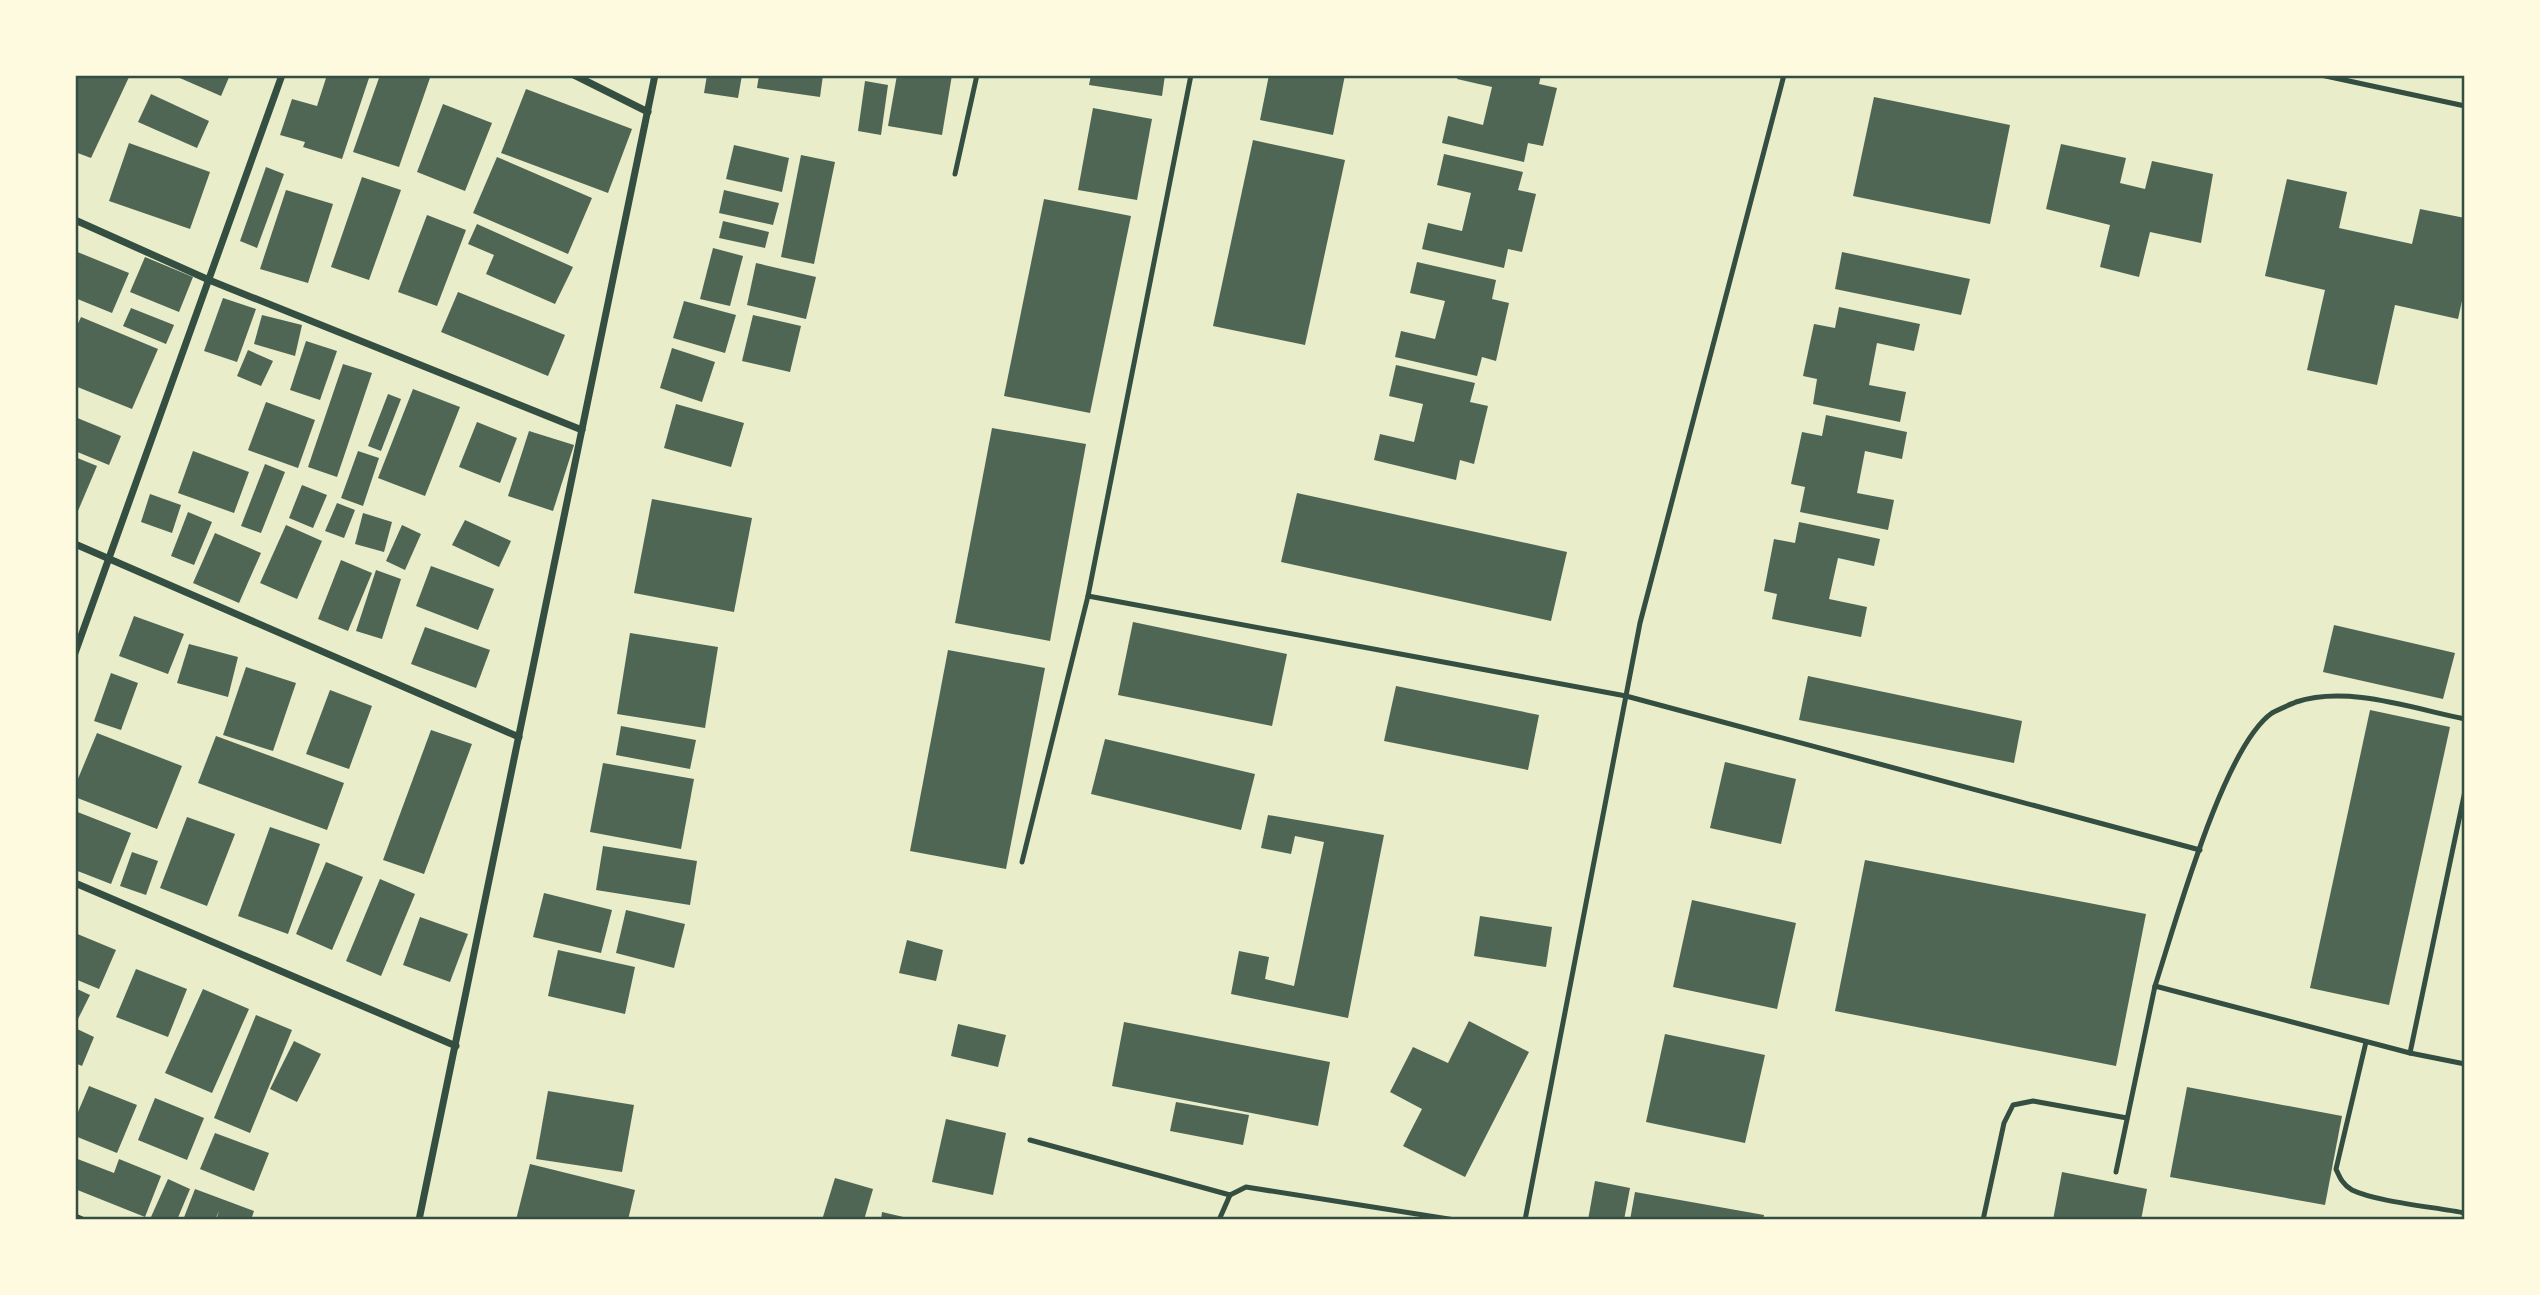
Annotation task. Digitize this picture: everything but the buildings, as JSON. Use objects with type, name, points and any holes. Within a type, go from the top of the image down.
[{"type":"street","points":[[75,653],[282,75]]},
{"type":"street","points":[[574,75],[648,112]]},
{"type":"street","points":[[419,1220],[655,75]]},
{"type":"street","points":[[75,220],[209,280],[582,430]]},
{"type":"street","points":[[75,544],[519,737]]},
{"type":"street","points":[[75,883],[456,1046]]},
{"type":"street","points":[[75,1217],[82,1220]]},
{"type":"lane","points":[[955,174],[978,75]]},
{"type":"lane","points":[[1022,862],[1088,596],[1191,75]]},
{"type":"lane","points":[[1525,1220],[1640,623],[1784,75]]},
{"type":"lane","points":[[2321,75],[2465,106]]},
{"type":"lane","points":[[1088,596],[1626,695],[2200,850]]},
{"type":"lane","points":[[2116,1172],[2155,986],[2200,850],[2229,775],[2251,736],[2271,714],[2298,702],[2351,698],[2465,719]]},
{"type":"lane","points":[[2410,1054],[2465,791]]},
{"type":"lane","points":[[2155,986],[2410,1054],[2465,1064]]},
{"type":"lane","points":[[2366,1042],[2336,1169],[2341,1182],[2353,1190],[2465,1213]]},
{"type":"lane","points":[[1983,1220],[2004,1123],[2013,1105],[2033,1101],[2127,1118]]},
{"type":"lane","points":[[1030,1140],[1230,1195]]},
{"type":"lane","points":[[1219,1220],[1230,1195],[1246,1187],[1454,1220]]}]
